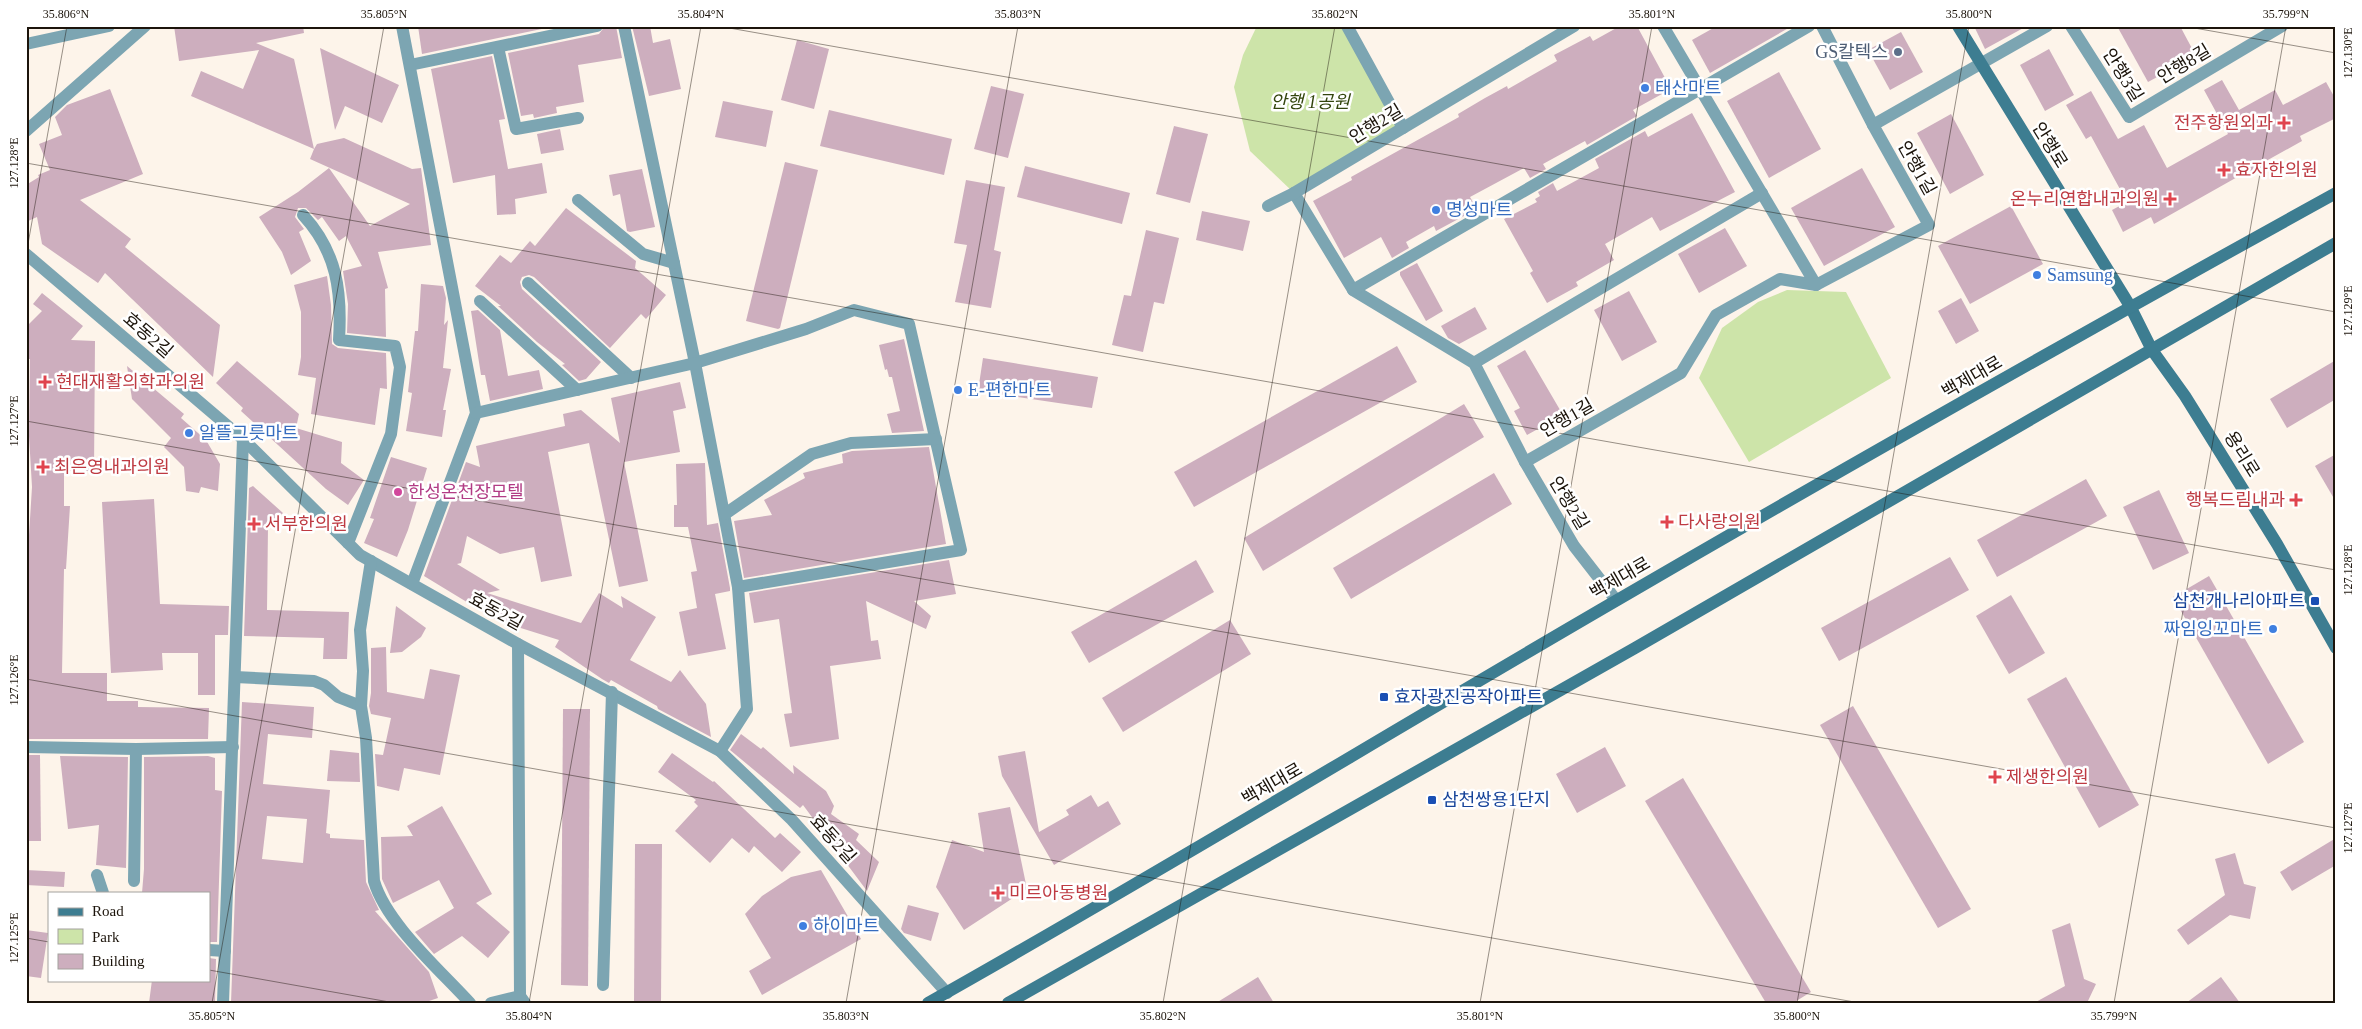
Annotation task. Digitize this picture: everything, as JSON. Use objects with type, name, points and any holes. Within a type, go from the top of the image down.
[{"type":"street","points":[[26,44],[106,26]]},
{"type":"street","points":[[26,131],[145,26]]},
{"type":"street","points":[[402,26],[476,413],[412,584]]},
{"type":"street","points":[[410,65],[597,26]]},
{"type":"street","points":[[624,26],[695,363],[738,587],[747,709],[720,751]]},
{"type":"street","points":[[1347,26],[1404,128]]},
{"type":"street","name":"안행2길","points":[[1268,206],[1294,193],[1574,26]]},
{"type":"street","points":[[1663,26],[1816,285]]},
{"type":"street","points":[[1353,290],[1809,26]]},
{"type":"street","points":[[1822,26],[1873,124],[1981,65],[2047,26]]},
{"type":"street","name":"안행로","points":[[1958,26],[2130,306]]},
{"type":"street","name":"안행3길","points":[[2071,26],[2129,117]]},
{"type":"street","name":"안행8길","points":[[2129,117],[2282,26]]},
{"type":"street","points":[[498,47],[516,129],[578,118]]},
{"type":"street","name":"안행1길","points":[[1525,462],[1681,373],[1716,315],[1780,279],[1816,285],[1928,225],[1873,124]]},
{"type":"street","points":[[1294,193],[1353,290],[1474,363],[1762,193]]},
{"type":"street","name":"백제대로","points":[[928,1003],[949,998],[1080,917],[1616,600],[2130,306],[2336,193]]},
{"type":"street","points":[[578,200],[643,254],[674,263]]},
{"type":"street","points":[[303,215],[316,230],[329,252],[337,277],[342,307],[340,340],[394,346],[400,367],[391,434],[348,543]]},
{"type":"street","points":[[1008,1003],[1635,648],[2336,243]]},
{"type":"street","name":"효동2길","points":[[26,254],[243,439],[360,555],[518,644],[612,692],[720,751],[792,820],[949,998]]},
{"type":"street","points":[[528,283],[631,378]]},
{"type":"street","points":[[480,301],[577,390]]},
{"type":"street","name":"용리로","points":[[2130,306],[2152,350],[2185,396],[2277,544],[2336,648]]},
{"type":"street","points":[[476,413],[695,363],[806,329],[854,310],[909,324],[961,550],[738,587]]},
{"type":"street","name":"안행2길","points":[[1474,363],[1525,462],[1574,546],[1616,600]]},
{"type":"street","points":[[223,1003],[243,439]]},
{"type":"street","points":[[725,514],[812,454],[851,443],[936,439]]},
{"type":"street","points":[[371,560],[360,630],[363,671],[361,706],[366,738],[374,882],[377,893],[393,918],[470,1003]]},
{"type":"street","points":[[491,1003],[523,999],[518,644]]},
{"type":"street","points":[[235,677],[314,681],[324,685],[338,697],[361,706]]},
{"type":"street","points":[[603,985],[612,692]]},
{"type":"street","points":[[26,748],[136,749],[233,746]]},
{"type":"street","points":[[134,881],[136,749]]},
{"type":"street","points":[[97,875],[103,892]]},
{"type":"street","points":[[210,950],[225,951]]},
{"type":"green space","name":"안행 1공원","points":[[1257,26],[1347,26],[1403,128],[1294,193],[1250,151],[1234,87],[1243,55]]},
{"type":"green space","points":[[1787,290],[1846,292],[1891,378],[1749,462],[1699,378],[1722,328],[1758,302]]},
{"type":"building","points":[[174,26],[303,26],[304,33],[256,43],[294,59],[314,149],[191,96],[201,71],[243,89],[259,50],[179,61]]},
{"type":"building","points":[[418,26],[556,26],[422,54]]},
{"type":"building","points":[[605,26],[616,26],[622,58],[578,65],[584,102],[556,107],[557,113],[534,118],[533,114],[521,116],[508,53],[599,34]]},
{"type":"building","points":[[632,26],[650,26],[653,43],[670,39],[681,89],[649,96]]},
{"type":"building","points":[[1620,26],[1637,26],[1671,89],[1633,110],[1637,116],[1587,145],[1585,141],[1543,164],[1546,169],[1530,178],[1524,168],[1470,197],[1477,209],[1436,231],[1434,226],[1406,242],[1409,248],[1392,258],[1381,237],[1344,258],[1313,201],[1352,180],[1351,177],[1459,117],[1458,114],[1485,98],[1507,86],[1508,89],[1557,61],[1554,55],[1590,36],[1593,41]]},
{"type":"building","points":[[1717,26],[1792,26],[1710,73],[1692,40]]},
{"type":"building","points":[[1974,26],[2027,26],[1985,49]]},
{"type":"building","points":[[2117,26],[2180,26],[2196,56],[2148,82]]},
{"type":"building","points":[[1901,32],[1923,72],[1890,90],[1868,50]]},
{"type":"building","points":[[797,40],[829,49],[814,109],[781,100]]},
{"type":"building","points":[[320,48],[399,85],[382,123],[345,106],[335,130]]},
{"type":"building","points":[[2049,49],[2074,95],[2045,111],[2020,65]]},
{"type":"building","points":[[492,56],[505,119],[499,120],[508,169],[542,163],[547,193],[515,199],[516,214],[497,215],[495,175],[453,183],[431,69]]},
{"type":"building","points":[[1779,72],[1821,149],[1769,178],[1727,101]]},
{"type":"building","points":[[2222,80],[2239,110],[2275,90],[2283,105],[2326,82],[2336,100],[2336,118],[2300,136],[2302,141],[2266,161],[2268,164],[2250,174],[2248,171],[2154,224],[2151,217],[2123,232],[2112,210],[2127,202],[2091,136],[2086,139],[2066,105],[2091,91],[2118,139],[2144,125],[2167,168],[2228,134],[2204,90]]},
{"type":"building","points":[[991,86],[1024,94],[1008,158],[974,149]]},
{"type":"building","points":[[110,89],[143,174],[80,200],[131,239],[125,247],[220,325],[213,377],[105,273],[98,283],[42,244],[37,217],[26,222],[26,185],[39,177],[38,175],[50,170],[39,144],[62,135],[55,117],[67,105]]},
{"type":"building","points":[[723,101],[773,111],[766,147],[715,137]]},
{"type":"building","points":[[829,110],[952,139],[944,175],[820,146]]},
{"type":"building","points":[[1692,113],[1735,192],[1660,231],[1652,217],[1605,244],[1614,260],[1576,282],[1578,286],[1547,303],[1530,273],[1533,271],[1504,219],[1537,202],[1535,199],[1540,196],[1538,192],[1553,183],[1557,191],[1599,168],[1595,159],[1645,131],[1648,137]]},
{"type":"building","points":[[1951,114],[1984,175],[1950,194],[1917,133]]},
{"type":"building","points":[[1174,126],[1208,134],[1190,203],[1156,194]]},
{"type":"building","points":[[560,129],[564,150],[541,154],[537,134]]},
{"type":"building","points":[[344,138],[412,169],[421,168],[431,245],[378,252],[388,288],[385,289],[386,337],[347,333],[348,304],[343,271],[362,266],[346,236],[339,241],[322,217],[318,220],[306,208],[298,208],[295,217],[304,229],[299,232],[311,261],[291,275],[282,252],[259,217],[298,192],[329,168],[370,226],[410,204],[310,159],[317,144]]},
{"type":"building","points":[[785,162],[818,170],[780,328],[778,329],[746,321]]},
{"type":"building","points":[[1025,166],[1130,193],[1122,224],[1017,197]]},
{"type":"building","points":[[1862,168],[1895,227],[1824,266],[1791,208]]},
{"type":"building","points":[[642,169],[655,227],[630,232],[627,231],[620,194],[613,196],[609,175]]},
{"type":"building","points":[[966,180],[1005,187],[994,250],[1001,252],[991,308],[955,302],[967,245],[954,243]]},
{"type":"building","points":[[2011,206],[2043,264],[1970,304],[1938,246]]},
{"type":"building","points":[[566,208],[636,261],[635,268],[666,295],[646,319],[641,314],[610,348],[534,277],[529,275],[522,277],[520,282],[522,289],[601,362],[586,379],[579,381],[562,365],[565,364],[537,342],[498,306],[501,306],[475,286],[500,255],[511,263],[530,241],[535,246]]},
{"type":"building","points":[[1202,211],[1250,221],[1243,251],[1196,240]]},
{"type":"building","points":[[1725,228],[1747,266],[1699,293],[1678,254]]},
{"type":"building","points":[[1146,230],[1179,238],[1164,304],[1154,302],[1143,352],[1112,345],[1124,295],[1131,296]]},
{"type":"building","points":[[1417,263],[1443,311],[1426,321],[1400,275],[1400,272]]},
{"type":"building","points":[[327,276],[331,305],[332,344],[338,348],[386,353],[387,389],[380,388],[375,425],[311,414],[316,378],[298,375],[301,357],[301,312],[294,285]]},
{"type":"building","points":[[421,284],[443,286],[446,298],[444,325],[448,320],[443,368],[451,369],[443,410],[446,410],[442,437],[406,431],[412,393],[408,392],[415,331],[418,331]]},
{"type":"building","points":[[1629,291],[1657,342],[1622,361],[1594,310]]},
{"type":"building","points":[[42,293],[83,326],[71,340],[95,341],[94,471],[64,471],[64,506],[70,506],[66,569],[64,569],[62,673],[107,673],[107,701],[138,701],[138,707],[209,708],[208,739],[26,739],[27,567],[32,487],[29,436],[30,359],[27,359],[26,352],[26,327],[42,311],[33,304]]},
{"type":"building","points":[[1961,298],[1979,331],[1956,344],[1938,311]]},
{"type":"building","points":[[1475,307],[1487,329],[1459,344],[1448,338],[1441,326]]},
{"type":"building","points":[[478,310],[500,330],[508,376],[539,370],[543,389],[490,401],[485,375],[481,375],[471,311]]},
{"type":"building","points":[[904,339],[924,431],[892,433],[887,414],[900,411],[892,377],[889,377],[887,369],[885,370],[879,345]]},
{"type":"building","points":[[1397,346],[1417,382],[1194,507],[1174,472]]},
{"type":"building","points":[[1525,350],[1563,415],[1527,435],[1514,411],[1520,408],[1497,366]]},
{"type":"building","points":[[983,358],[1098,377],[1092,408],[978,391]]},
{"type":"building","points":[[2336,360],[2336,399],[2287,428],[2270,399]]},
{"type":"building","points":[[237,361],[299,414],[296,428],[342,442],[341,463],[364,480],[348,505],[326,489],[241,411],[243,408],[216,383]]},
{"type":"building","points":[[127,366],[184,414],[181,418],[206,440],[220,464],[218,491],[201,487],[199,493],[186,491],[184,467],[164,447],[171,438],[132,399]]},
{"type":"building","points":[[680,382],[686,408],[673,411],[680,452],[624,462],[648,581],[619,587],[589,443],[548,452],[572,576],[541,582],[534,547],[500,554],[467,536],[461,563],[457,564],[500,590],[487,593],[581,623],[599,593],[623,608],[621,596],[656,617],[630,660],[671,682],[680,670],[706,704],[711,737],[658,709],[657,706],[611,680],[609,683],[602,679],[555,647],[559,640],[498,621],[424,576],[466,462],[480,467],[476,446],[565,426],[563,414],[581,410],[620,443],[611,398]]},
{"type":"building","points":[[1464,404],[1484,437],[1263,571],[1244,538]]},
{"type":"building","points":[[929,447],[946,544],[744,578],[734,521],[772,515],[764,500],[805,478],[803,473],[843,463],[842,454],[852,451]]},
{"type":"building","points":[[2336,454],[2336,502],[2315,466]]},
{"type":"building","points":[[391,457],[427,468],[408,530],[397,557],[364,543],[374,519],[370,518]]},
{"type":"building","points":[[705,463],[707,525],[718,523],[730,588],[730,591],[715,594],[726,649],[688,656],[679,612],[697,608],[691,572],[697,571],[688,527],[674,527],[674,505],[677,505],[676,464]]},
{"type":"building","points":[[1494,473],[1512,504],[1351,599],[1333,568]]},
{"type":"building","points":[[2086,479],[2107,516],[1997,577],[1977,540]]},
{"type":"building","points":[[253,486],[283,513],[268,527],[267,610],[349,612],[347,659],[323,659],[324,638],[244,636],[249,488]]},
{"type":"building","points":[[2159,490],[2189,553],[2153,570],[2123,507]]},
{"type":"building","points":[[154,499],[160,604],[229,606],[228,635],[215,635],[215,695],[198,695],[198,653],[162,653],[163,670],[111,673],[102,502]]},
{"type":"building","points":[[1950,557],[1969,590],[1839,661],[1821,628]]},
{"type":"building","points":[[949,560],[956,594],[914,601],[931,616],[926,629],[866,601],[871,641],[878,640],[881,659],[830,666],[839,739],[790,747],[784,714],[792,713],[779,619],[754,623],[749,593]]},
{"type":"building","points":[[1196,560],[1214,592],[1089,663],[1071,632]]},
{"type":"building","points":[[2209,576],[2304,742],[2268,764],[2173,597]]},
{"type":"building","points":[[2011,595],[2045,653],[2009,674],[1976,616]]},
{"type":"building","points":[[396,606],[426,628],[421,637],[402,652],[390,653]]},
{"type":"building","points":[[1230,620],[1251,654],[1123,732],[1102,698]]},
{"type":"building","points":[[386,647],[387,692],[424,699],[430,669],[460,675],[440,775],[404,768],[399,791],[377,786],[375,754],[383,755],[391,718],[371,714],[369,706],[371,693],[371,648]]},
{"type":"building","points":[[2066,677],[2139,805],[2099,828],[2027,699]]},
{"type":"building","points":[[242,702],[314,707],[312,738],[268,734],[263,784],[330,790],[326,833],[330,834],[330,838],[364,840],[366,882],[379,910],[375,911],[429,972],[438,998],[423,1003],[231,1003]],"holes":[[[267,816],[307,819],[303,863],[262,859]]]},
{"type":"building","points":[[1853,706],[1971,909],[1938,928],[1820,725]]},
{"type":"building","points":[[563,709],[590,709],[588,986],[561,985]]},
{"type":"building","points":[[741,734],[761,749],[763,747],[794,774],[793,765],[826,791],[834,806],[831,814],[859,834],[856,840],[879,862],[867,891],[803,805],[800,808],[730,750]]},
{"type":"building","points":[[1605,747],[1626,786],[1577,813],[1556,774]]},
{"type":"building","points":[[330,750],[359,753],[360,782],[327,781]]},
{"type":"building","points":[[1025,751],[1039,832],[1069,815],[1066,810],[1091,795],[1098,807],[1108,801],[1121,824],[1054,865],[1002,776],[998,756]]},
{"type":"building","points":[[672,753],[714,781],[775,838],[780,833],[801,852],[782,872],[754,846],[749,853],[732,838],[710,863],[675,831],[698,806],[694,802],[696,800],[658,772]]},
{"type":"building","points":[[26,755],[40,755],[41,841],[26,841]]},
{"type":"building","points":[[60,756],[128,757],[126,868],[96,865],[99,825],[68,829]]},
{"type":"building","points":[[208,756],[215,758],[215,790],[222,791],[217,942],[210,942],[210,892],[142,892],[144,869],[144,757]]},
{"type":"building","points":[[1683,778],[1811,992],[1793,1003],[1766,1003],[1645,801]]},
{"type":"building","points":[[442,806],[492,894],[476,903],[510,932],[488,958],[462,936],[434,954],[415,932],[454,908],[439,880],[393,903],[382,879],[381,837],[413,836],[407,826]]},
{"type":"building","points":[[1010,807],[1027,889],[964,930],[936,887],[952,840],[984,852],[978,813]]},
{"type":"building","points":[[2336,838],[2336,865],[2292,891],[2280,872]]},
{"type":"building","points":[[635,844],[662,844],[661,1003],[634,1003]]},
{"type":"building","points":[[2235,853],[2244,884],[2256,887],[2250,919],[2230,915],[2188,945],[2177,930],[2225,895],[2215,859]]},
{"type":"building","points":[[26,870],[65,872],[64,887],[26,885]]},
{"type":"building","name":"하이마트","points":[[821,870],[861,939],[762,995],[749,971],[771,958],[745,914],[762,896],[791,877]]},
{"type":"building","points":[[908,905],[939,913],[931,941],[904,933],[901,929]]},
{"type":"building","points":[[2070,923],[2084,979],[2096,984],[2087,1003],[2034,1003],[2065,986],[2052,930]]},
{"type":"building","points":[[26,930],[48,933],[41,978],[26,976]]},
{"type":"building","points":[[210,958],[216,959],[215,1003],[149,1003],[152,982],[210,982]]},
{"type":"building","points":[[1258,977],[1274,1003],[1216,1003]]},
{"type":"building","points":[[2221,977],[2240,1003],[2186,1003]]},
{"type":"place","name":"GS칼텍스","points":[[1898,52]]},
{"type":"place","name":"태산마트","points":[[1645,88]]},
{"type":"place","name":"전주항원외과","points":[[2284,123]]},
{"type":"place","name":"효자한의원","points":[[2224,170]]},
{"type":"place","name":"온누리연합내과의원","points":[[2170,199]]},
{"type":"place","name":"명성마트","points":[[1436,210]]},
{"type":"place","name":"Samsung","points":[[2037,275]]},
{"type":"place","name":"현대재활의학과의원","points":[[45,382]]},
{"type":"place","name":"E-편한마트","points":[[958,390]]},
{"type":"place","name":"알뜰그릇마트","points":[[189,433]]},
{"type":"place","name":"최은영내과의원","points":[[43,467]]},
{"type":"place","name":"한성온천장모텔","points":[[398,492]]},
{"type":"place","name":"행복드림내과","points":[[2296,500]]},
{"type":"place","name":"다사랑의원","points":[[1667,522]]},
{"type":"place","name":"서부한의원","points":[[254,524]]},
{"type":"place","name":"삼천개나리아파트","points":[[2315,601]]},
{"type":"place","name":"짜임잉꼬마트","points":[[2273,629]]},
{"type":"place","name":"효자광진공작아파트","points":[[1384,697]]},
{"type":"place","name":"제생한의원","points":[[1995,777]]},
{"type":"place","name":"삼천쌍용1단지","points":[[1432,800]]},
{"type":"place","name":"미르아동병원","points":[[998,893]]},
{"type":"place","name":"하이마트","points":[[803,926]]}]
